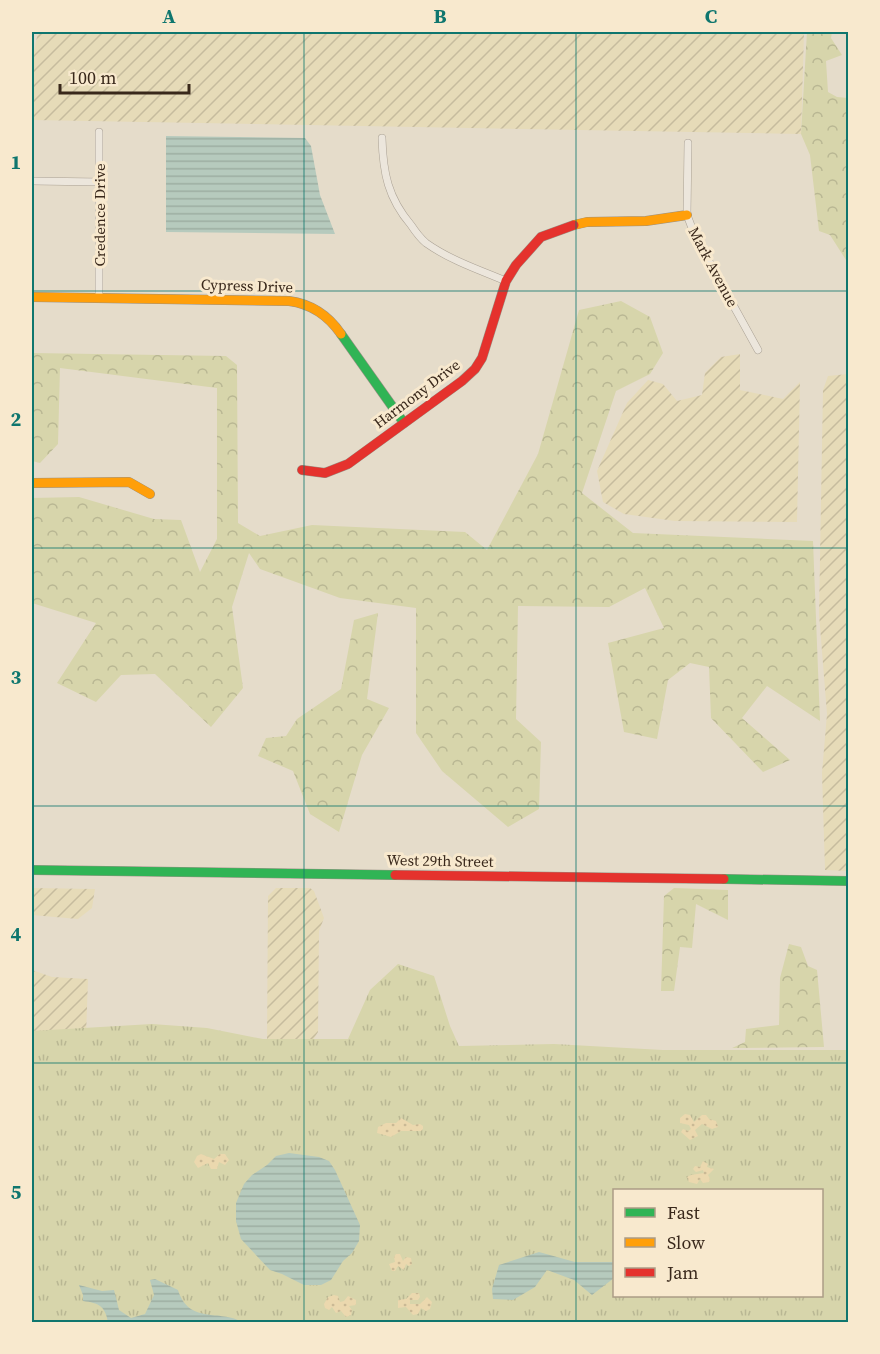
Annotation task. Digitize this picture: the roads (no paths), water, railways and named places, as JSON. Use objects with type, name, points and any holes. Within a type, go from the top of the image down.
[{"type":"street","name":"Credence Drive","points":[[99,132],[99,297]]},
{"type":"street","points":[[382,138],[382,166],[390,192],[402,215],[424,242],[449,257],[506,281]]},
{"type":"street","name":"Mark Avenue","points":[[688,143],[687,215],[695,236],[758,350]]},
{"type":"street","points":[[32,181],[100,182]]},
{"type":"street","name":"Harmony Drive","points":[[302,470],[325,473],[348,464],[476,369],[506,281],[541,237],[562,228],[587,222],[646,221],[687,215]]},
{"type":"street","name":"Cypress Drive","points":[[32,297],[303,303],[318,310],[332,321],[404,423]]},
{"type":"street","points":[[32,483],[129,482],[150,494]]},
{"type":"street","name":"West 29th Street","points":[[32,870],[849,881]]}]
